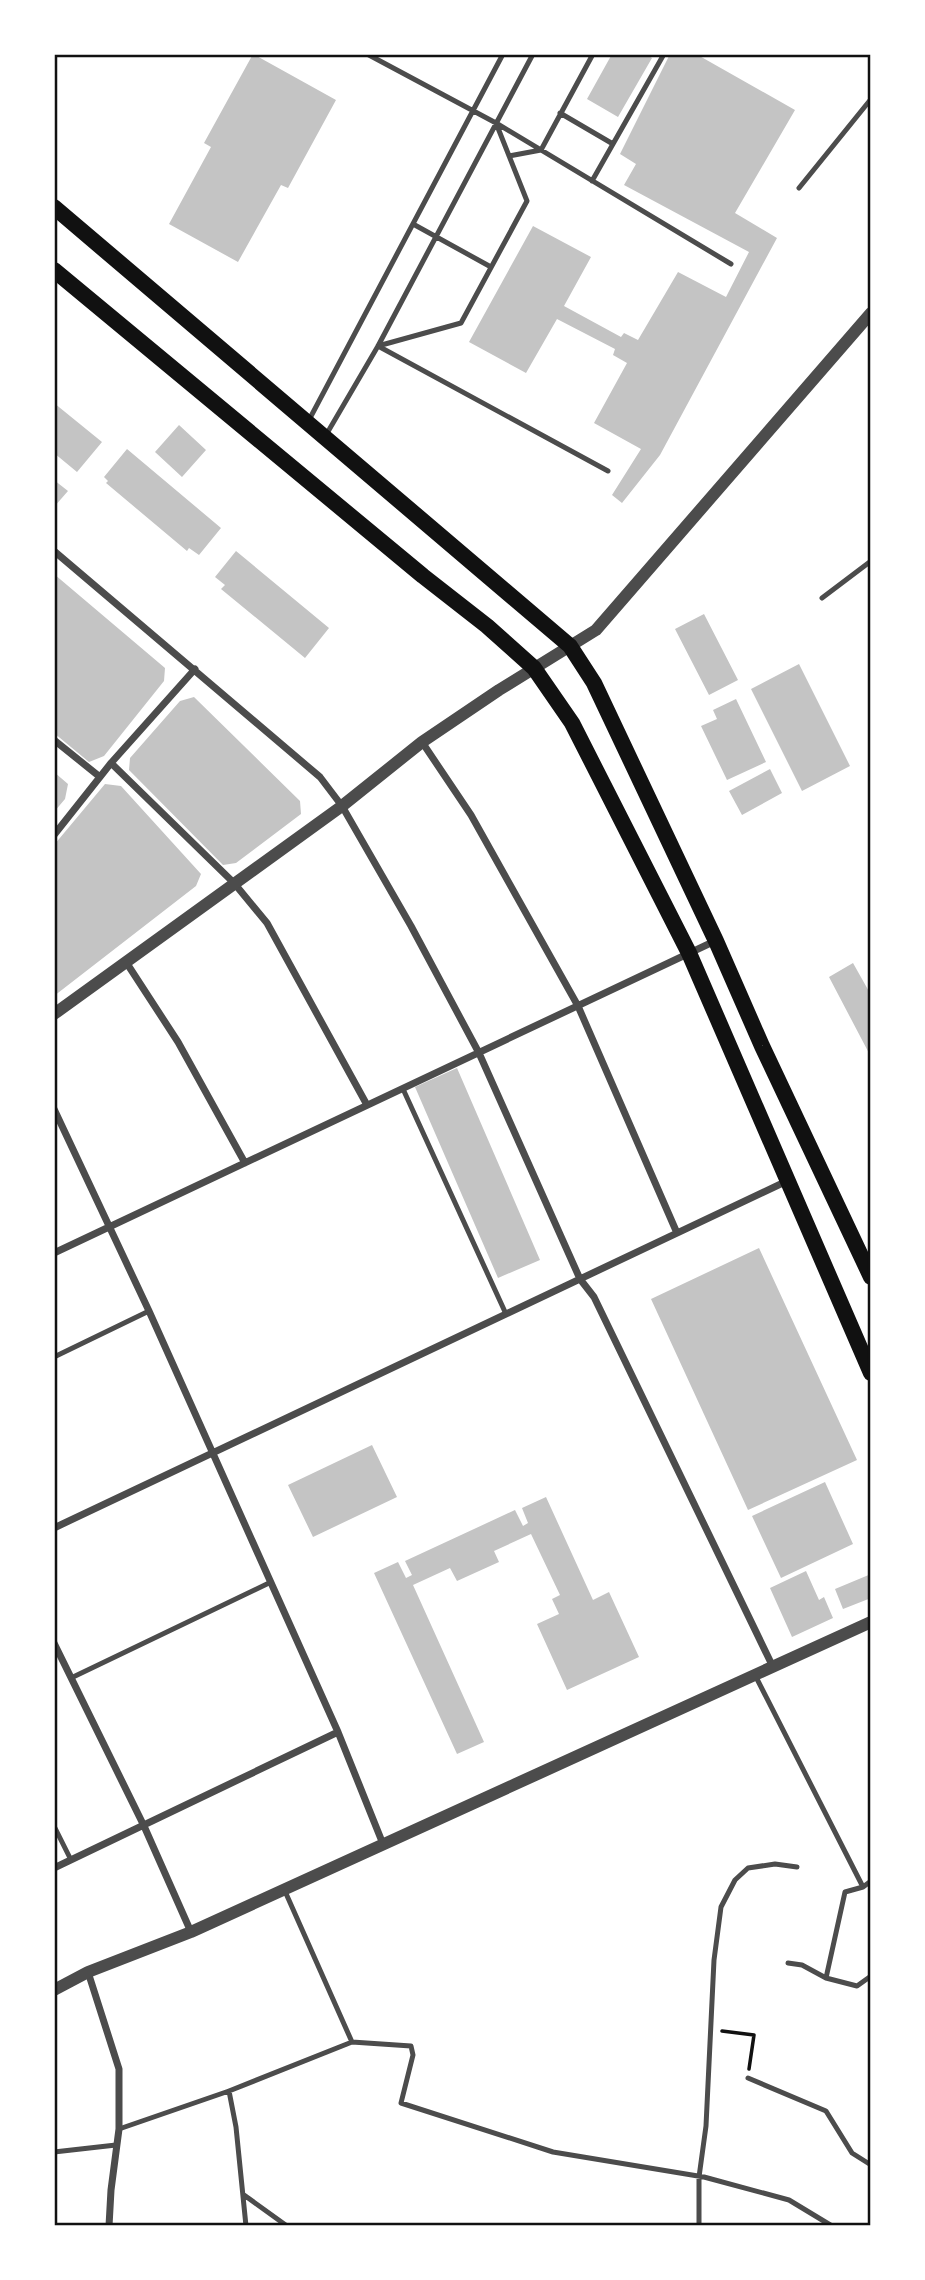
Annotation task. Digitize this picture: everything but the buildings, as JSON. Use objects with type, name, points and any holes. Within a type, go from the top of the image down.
[{"type":"main road","points":[[56,212],[570,646],[594,683],[871,1278]]},
{"type":"main road","points":[[54,270],[487,626],[534,668],[572,723],[689,953],[871,1373]]},
{"type":"street","points":[[54,1014],[342,806],[422,742],[596,630],[871,313]]},
{"type":"street","points":[[54,551],[320,776],[342,806],[411,926],[479,1053],[580,1279],[594,1297],[773,1667]]},
{"type":"street","points":[[54,835],[111,763],[195,669]]},
{"type":"street","points":[[54,740],[100,777]]},
{"type":"street","points":[[422,742],[471,815],[578,1006],[677,1233]]},
{"type":"street","points":[[111,763],[234,883],[268,923],[367,1105]]},
{"type":"street","points":[[54,1253],[716,941]]},
{"type":"street","points":[[126,962],[178,1042],[245,1163]]},
{"type":"street","points":[[54,1109],[149,1311],[338,1732],[383,1844]]},
{"type":"street","points":[[54,1528],[787,1181]]},
{"type":"street","points":[[54,1990],[89,1972],[191,1932],[871,1622]]},
{"type":"street","points":[[54,1643],[144,1826],[191,1932]]},
{"type":"street","points":[[54,1868],[338,1732]]},
{"type":"street","points":[[89,1972],[119,2069],[120,2129],[116,2145],[109,2226]]},
{"type":"lane","points":[[367,54],[496,122],[731,264]]},
{"type":"lane","points":[[307,423],[503,54]]},
{"type":"lane","points":[[325,438],[378,346],[533,54]]},
{"type":"lane","points":[[509,156],[541,149],[593,54]]},
{"type":"lane","points":[[592,180],[664,54]]},
{"type":"lane","points":[[799,188],[871,99]]},
{"type":"lane","points":[[561,113],[613,144]]},
{"type":"lane","points":[[378,346],[461,323],[527,201],[496,122]]},
{"type":"lane","points":[[413,224],[491,267]]},
{"type":"lane","points":[[378,346],[608,471]]},
{"type":"lane","points":[[822,598],[871,561]]},
{"type":"lane","points":[[403,1089],[506,1314]]},
{"type":"lane","points":[[54,1357],[149,1311]]},
{"type":"lane","points":[[71,1678],[270,1583]]},
{"type":"lane","points":[[755,1675],[863,1887]]},
{"type":"lane","points":[[54,1826],[71,1860]]},
{"type":"lane","points":[[699,2226],[699,2177],[706,2126],[707,2062],[721,1906],[735,1880],[748,1868],[775,1864],[797,1867]]},
{"type":"lane","points":[[826,1978],[845,1892],[863,1887],[871,1881]]},
{"type":"lane","points":[[284,1889],[352,2042]]},
{"type":"lane","points":[[788,1964],[802,1965],[826,1978],[857,1986],[871,1976]]},
{"type":"lane","points":[[120,2129],[229,2091],[352,2042],[411,2046],[413,2055],[401,2103],[553,2152],[699,2177],[789,2200],[832,2226]]},
{"type":"lane","points":[[748,2078],[826,2111],[852,2153],[871,2165]]},
{"type":"lane","points":[[229,2091],[236,2127],[246,2226]]},
{"type":"lane","points":[[54,2152],[116,2145]]},
{"type":"lane","points":[[244,2195],[287,2226]]},
{"type":"path","points":[[711,2030],[754,2035],[748,2078]]}]
